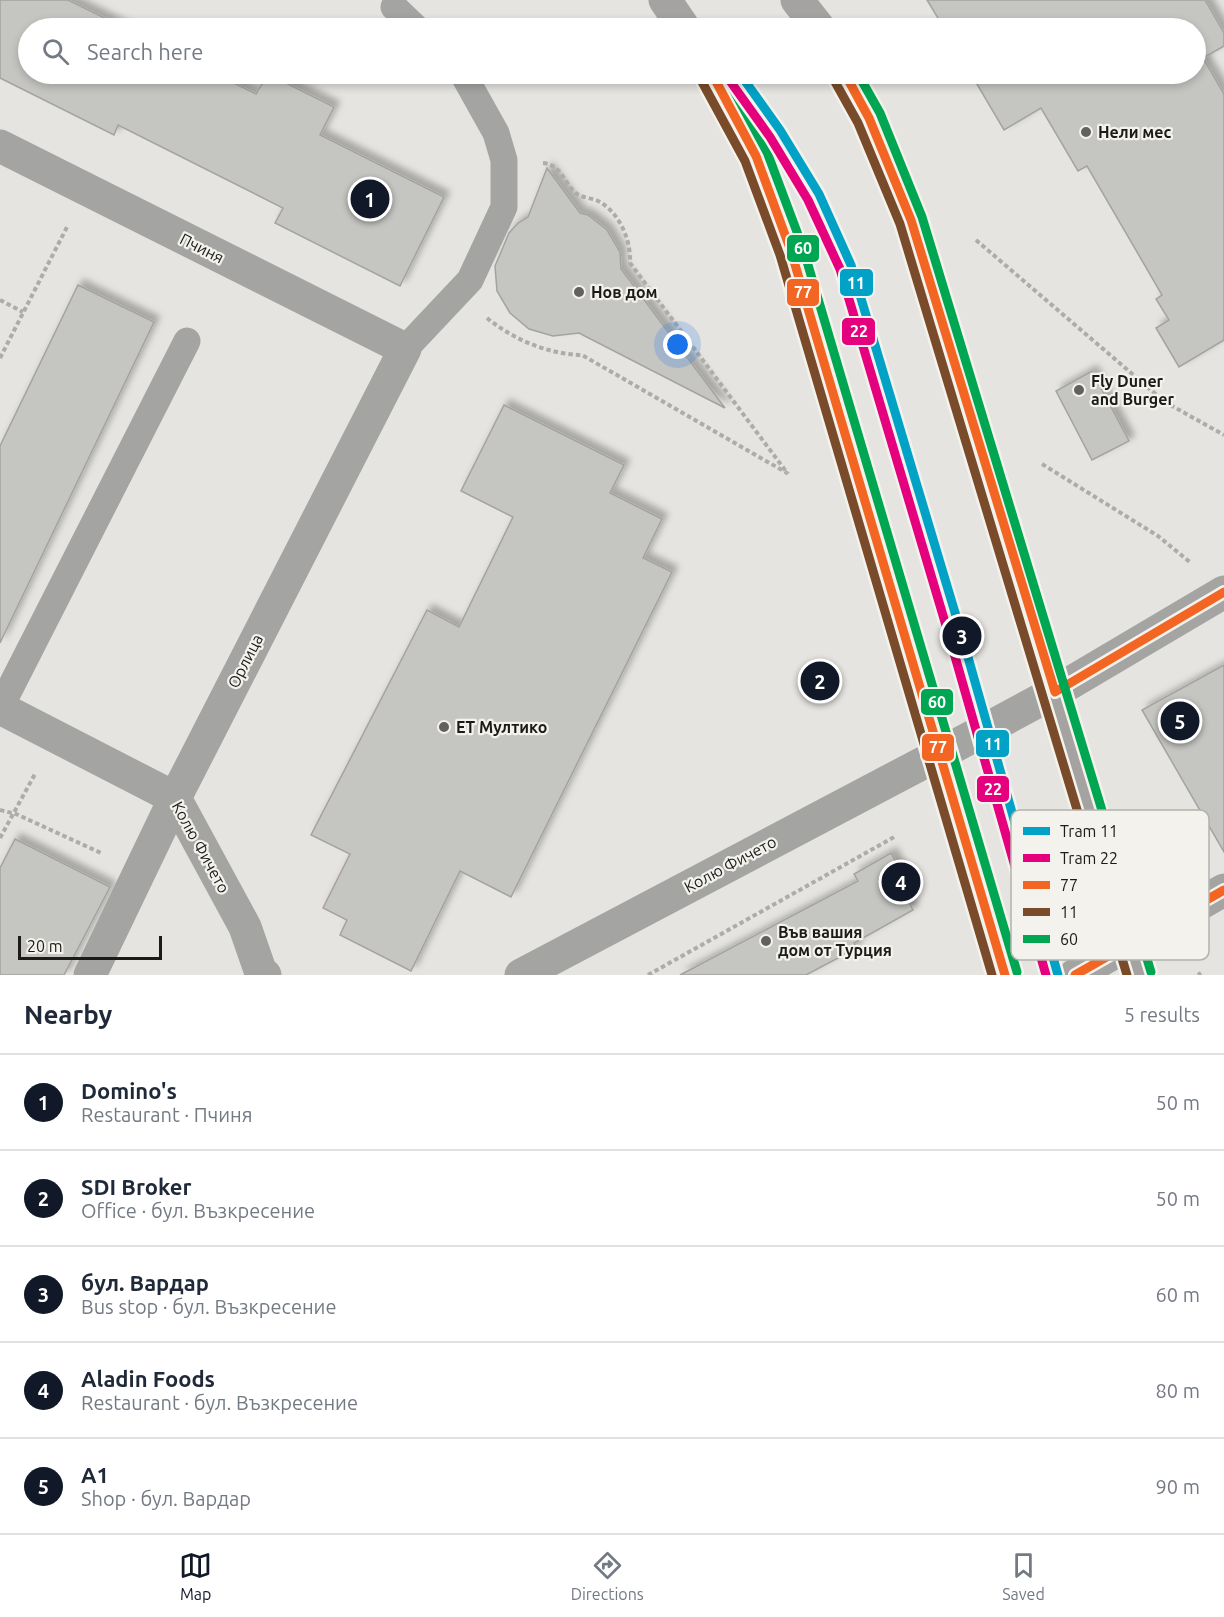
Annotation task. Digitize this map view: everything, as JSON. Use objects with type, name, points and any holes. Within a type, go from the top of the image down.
[{"type":"main road","points":[[665,0],[677,18]]},
{"type":"main road","points":[[797,0],[811,18]]},
{"type":"main road","points":[[717,84],[756,156],[791,251],[1005,975]]},
{"type":"main road","points":[[850,84],[869,118],[911,220],[1091,810]]},
{"type":"main road","points":[[1136,960],[1140,975]]},
{"type":"street","name":"Пчиня","points":[[0,146],[405,349]]},
{"type":"street","name":"Орлица","points":[[90,975],[175,798],[405,349]]},
{"type":"street","name":"Колю Фичето","points":[[521,975],[1054,692],[1224,592]]},
{"type":"street","name":"Колю Фичето","points":[[0,708],[175,798],[245,927],[265,975]]},
{"type":"street","points":[[1209,900],[1224,891]]},
{"type":"street","points":[[1075,975],[1103,960]]},
{"type":"lane","points":[[394,7],[406,18]]},
{"type":"lane","points":[[405,349],[470,280],[504,207],[504,160],[496,133],[469,84]]},
{"type":"lane","points":[[0,708],[187,341]]},
{"type":"path","points":[[470,280],[475,301],[488,319],[517,338],[557,354],[582,356],[788,474],[630,263],[630,253],[623,225],[601,203],[577,194],[560,172],[549,164],[504,160]]},
{"type":"path","points":[[0,358],[86,189]]},
{"type":"path","points":[[976,240],[1165,402],[1224,435]]},
{"type":"path","points":[[0,300],[23,312]]},
{"type":"path","points":[[1042,464],[1158,536],[1199,569]]},
{"type":"path","points":[[0,838],[16,813],[54,735]]},
{"type":"path","points":[[648,975],[896,836]]},
{"type":"building","points":[[0,0],[68,0],[105,18],[18,18],[18,84],[236,84],[256,94],[262,84],[288,84],[334,107],[320,135],[444,197],[400,286],[275,223],[283,208],[118,125],[114,135],[0,78]]},
{"type":"building","points":[[927,0],[1205,0],[1224,33],[1224,46],[1206,56],[1206,18],[938,18]]},
{"type":"building","points":[[1206,63],[1224,94],[1224,340],[1179,367],[1156,328],[1169,320],[1156,299],[1162,295],[1087,166],[1078,171],[1041,108],[1004,130],[977,84],[1206,84]]},
{"type":"building","points":[[547,168],[580,213],[588,215],[607,230],[620,252],[621,269],[725,408],[579,333],[553,336],[529,329],[510,313],[497,291],[495,266],[509,233],[518,223],[528,217]]},
{"type":"building","points":[[78,285],[154,322],[0,643],[0,446]]},
{"type":"building","points":[[1092,371],[1129,441],[1092,460],[1056,391]]},
{"type":"building","points":[[504,405],[624,465],[610,493],[662,519],[643,558],[672,572],[511,897],[460,871],[411,971],[340,935],[347,920],[323,908],[350,854],[311,835],[427,610],[459,627],[513,517],[461,491]]},
{"type":"building","points":[[1224,665],[1224,852],[1209,826],[1209,810],[1200,810],[1142,710]]},
{"type":"building","points":[[15,839],[110,887],[64,975],[0,975],[0,868]]},
{"type":"building","points":[[891,853],[913,891],[905,895],[913,910],[854,943],[857,948],[806,975],[680,975],[858,881],[854,874]]},
{"type":"tram line","name":"22","points":[[732,84],[770,137],[808,200],[840,269],[1011,852]]},
{"type":"tram line","name":"11","points":[[747,84],[780,130],[819,194],[851,265],[962,636],[1011,810]]},
{"type":"tram line","name":"22","points":[[1042,960],[1046,975]]},
{"type":"tram line","name":"11","points":[[1054,960],[1058,975]]},
{"type":"transit line","name":"11","points":[[703,84],[745,161],[780,255],[992,975]]},
{"type":"transit line","name":"77","points":[[717,84],[756,156],[791,251],[1005,975]]},
{"type":"transit line","name":"60","points":[[730,84],[767,152],[803,248],[1011,952]]},
{"type":"transit line","name":"11","points":[[836,84],[858,123],[900,224],[1077,810]]},
{"type":"transit line","name":"77","points":[[850,84],[869,118],[911,220],[1055,692],[1224,592]]},
{"type":"transit line","name":"60","points":[[864,84],[880,113],[922,217],[1102,810]]},
{"type":"transit line","name":"77","points":[[1209,899],[1224,890]]},
{"type":"transit line","name":"60","points":[[1013,960],[1017,972]]},
{"type":"transit line","name":"77","points":[[1075,975],[1101,960]]},
{"type":"transit line","name":"11","points":[[1122,960],[1127,975]]},
{"type":"transit line","name":"60","points":[[1147,960],[1151,972]]},
{"type":"place","name":"Нели мес","points":[[1086,132]]},
{"type":"place","name":"Domino's","points":[[370,199]]},
{"type":"place","name":"Нов дом","points":[[579,292]]},
{"type":"place","name":"Fly Duner and Burger","points":[[1079,390]]},
{"type":"place","name":"бул. Вардар","points":[[962,636]]},
{"type":"place","name":"SDI Broker","points":[[820,681]]},
{"type":"place","name":"A1","points":[[1180,721]]},
{"type":"place","name":"ЕТ Мултико","points":[[444,727]]},
{"type":"place","name":"Aladin Foods","points":[[901,882]]},
{"type":"place","name":"Във вашия дом от Турция","points":[[766,941]]}]
